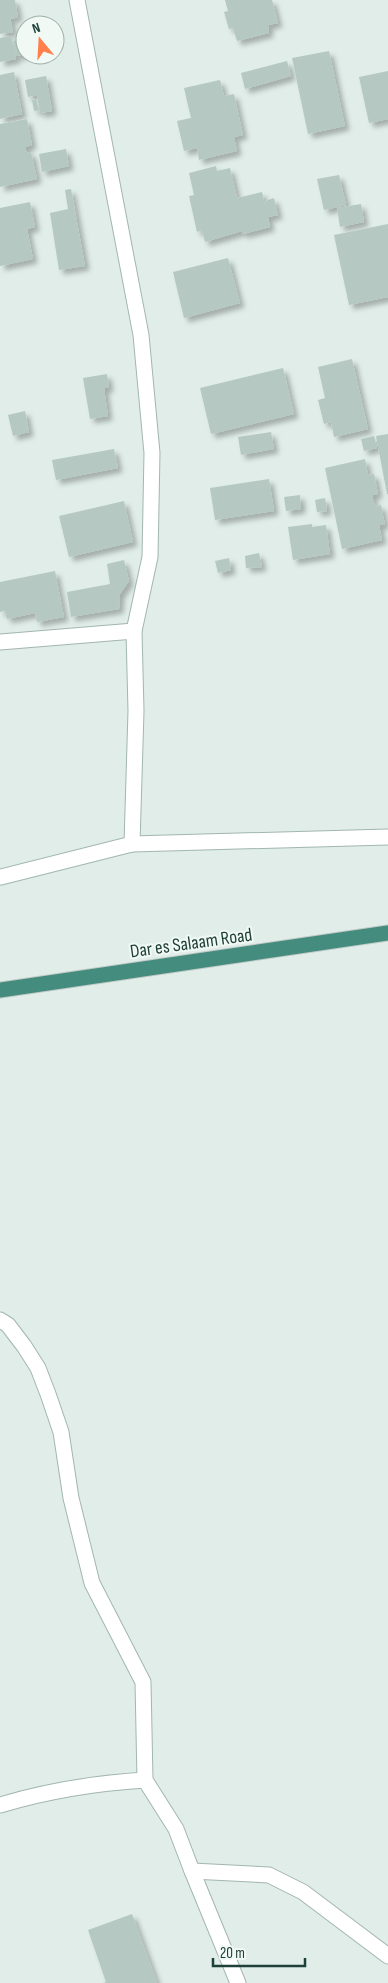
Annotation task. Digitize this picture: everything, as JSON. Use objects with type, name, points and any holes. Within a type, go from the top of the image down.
[{"type":"highway","name":"Dar es Salaam Road","points":[[0,990],[388,933]]},
{"type":"street","points":[[77,0],[141,335],[152,453],[150,557],[134,631],[136,711],[132,844]]},
{"type":"street","points":[[0,642],[134,631]]},
{"type":"street","points":[[0,876],[132,844],[388,836]]},
{"type":"street","points":[[0,1320],[8,1326],[24,1346],[38,1368],[48,1394],[61,1432],[71,1498],[92,1583],[143,1682],[145,1780],[176,1829],[238,1983]]},
{"type":"street","points":[[0,1805],[19,1799],[110,1782],[145,1780]]},
{"type":"street","points":[[192,1871],[269,1875],[303,1892],[388,1956]]},
{"type":"building","points":[[0,0],[15,0],[18,15],[15,15],[15,18],[11,19],[8,7],[13,32],[0,34]]},
{"type":"building","points":[[225,0],[272,0],[278,23],[268,25],[269,33],[237,41],[233,28],[229,29],[224,12],[228,11]]},
{"type":"building","points":[[11,36],[15,59],[0,62],[0,38]]},
{"type":"building","points":[[329,51],[345,126],[308,134],[292,58]]},
{"type":"building","points":[[287,61],[291,76],[245,89],[241,73]]},
{"type":"building","points":[[388,71],[388,119],[369,123],[359,77]]},
{"type":"building","points":[[14,72],[22,114],[0,119],[0,75]]},
{"type":"building","points":[[46,76],[52,111],[40,113],[37,95],[28,97],[25,80]]},
{"type":"building","points":[[220,80],[224,96],[234,94],[243,135],[234,137],[237,151],[199,160],[197,148],[184,151],[177,121],[191,118],[184,88]]},
{"type":"building","points":[[36,99],[39,110],[34,111],[32,100]]},
{"type":"building","points":[[27,119],[32,145],[25,147],[27,153],[31,152],[37,179],[0,187],[0,124]]},
{"type":"building","points":[[66,149],[69,166],[42,172],[39,154]]},
{"type":"building","points":[[216,166],[217,171],[230,168],[237,198],[262,192],[266,209],[265,201],[274,198],[278,215],[268,217],[270,227],[243,234],[242,231],[205,242],[202,230],[197,232],[189,196],[194,195],[189,173]]},
{"type":"building","points":[[339,175],[346,205],[324,210],[317,179]]},
{"type":"building","points":[[71,189],[85,266],[59,270],[50,213],[68,209],[65,190]]},
{"type":"building","points":[[30,202],[35,227],[27,229],[33,259],[0,266],[0,208]]},
{"type":"building","points":[[361,204],[364,222],[340,227],[337,208]]},
{"type":"building","points":[[388,224],[388,297],[349,305],[334,235]]},
{"type":"building","points":[[228,258],[240,303],[184,318],[173,272]]},
{"type":"building","points":[[352,359],[368,429],[334,437],[331,422],[324,424],[318,400],[325,398],[318,367]]},
{"type":"building","points":[[283,368],[294,414],[211,434],[200,388]]},
{"type":"building","points":[[107,374],[109,388],[104,388],[108,416],[90,419],[83,378]]},
{"type":"building","points":[[25,411],[29,432],[13,436],[8,415]]},
{"type":"building","points":[[271,432],[274,449],[241,455],[238,437]]},
{"type":"building","points":[[388,434],[388,494],[387,494],[376,436]]},
{"type":"building","points":[[374,436],[377,448],[364,451],[361,439]]},
{"type":"building","points":[[114,449],[118,468],[56,480],[52,460]]},
{"type":"building","points":[[365,459],[368,475],[374,474],[378,494],[372,495],[375,506],[381,505],[385,525],[379,525],[382,540],[342,549],[325,468]]},
{"type":"building","points":[[269,479],[274,511],[215,520],[210,488]]},
{"type":"building","points":[[300,495],[301,509],[286,511],[284,497]]},
{"type":"building","points":[[325,498],[327,511],[317,512],[315,500]]},
{"type":"building","points":[[124,501],[133,542],[69,557],[59,516]]},
{"type":"building","points":[[312,524],[312,527],[326,525],[330,554],[293,560],[288,527]]},
{"type":"building","points":[[259,553],[262,567],[246,568],[245,556]]},
{"type":"building","points":[[229,558],[231,570],[218,573],[215,561]]},
{"type":"building","points":[[124,560],[129,581],[120,594],[119,609],[71,617],[67,592],[110,584],[107,564]]},
{"type":"building","points":[[55,571],[64,617],[37,622],[35,613],[7,619],[5,611],[0,612],[0,582]]},
{"type":"building","points":[[132,1914],[157,1983],[103,1983],[106,1982],[88,1930]]}]
